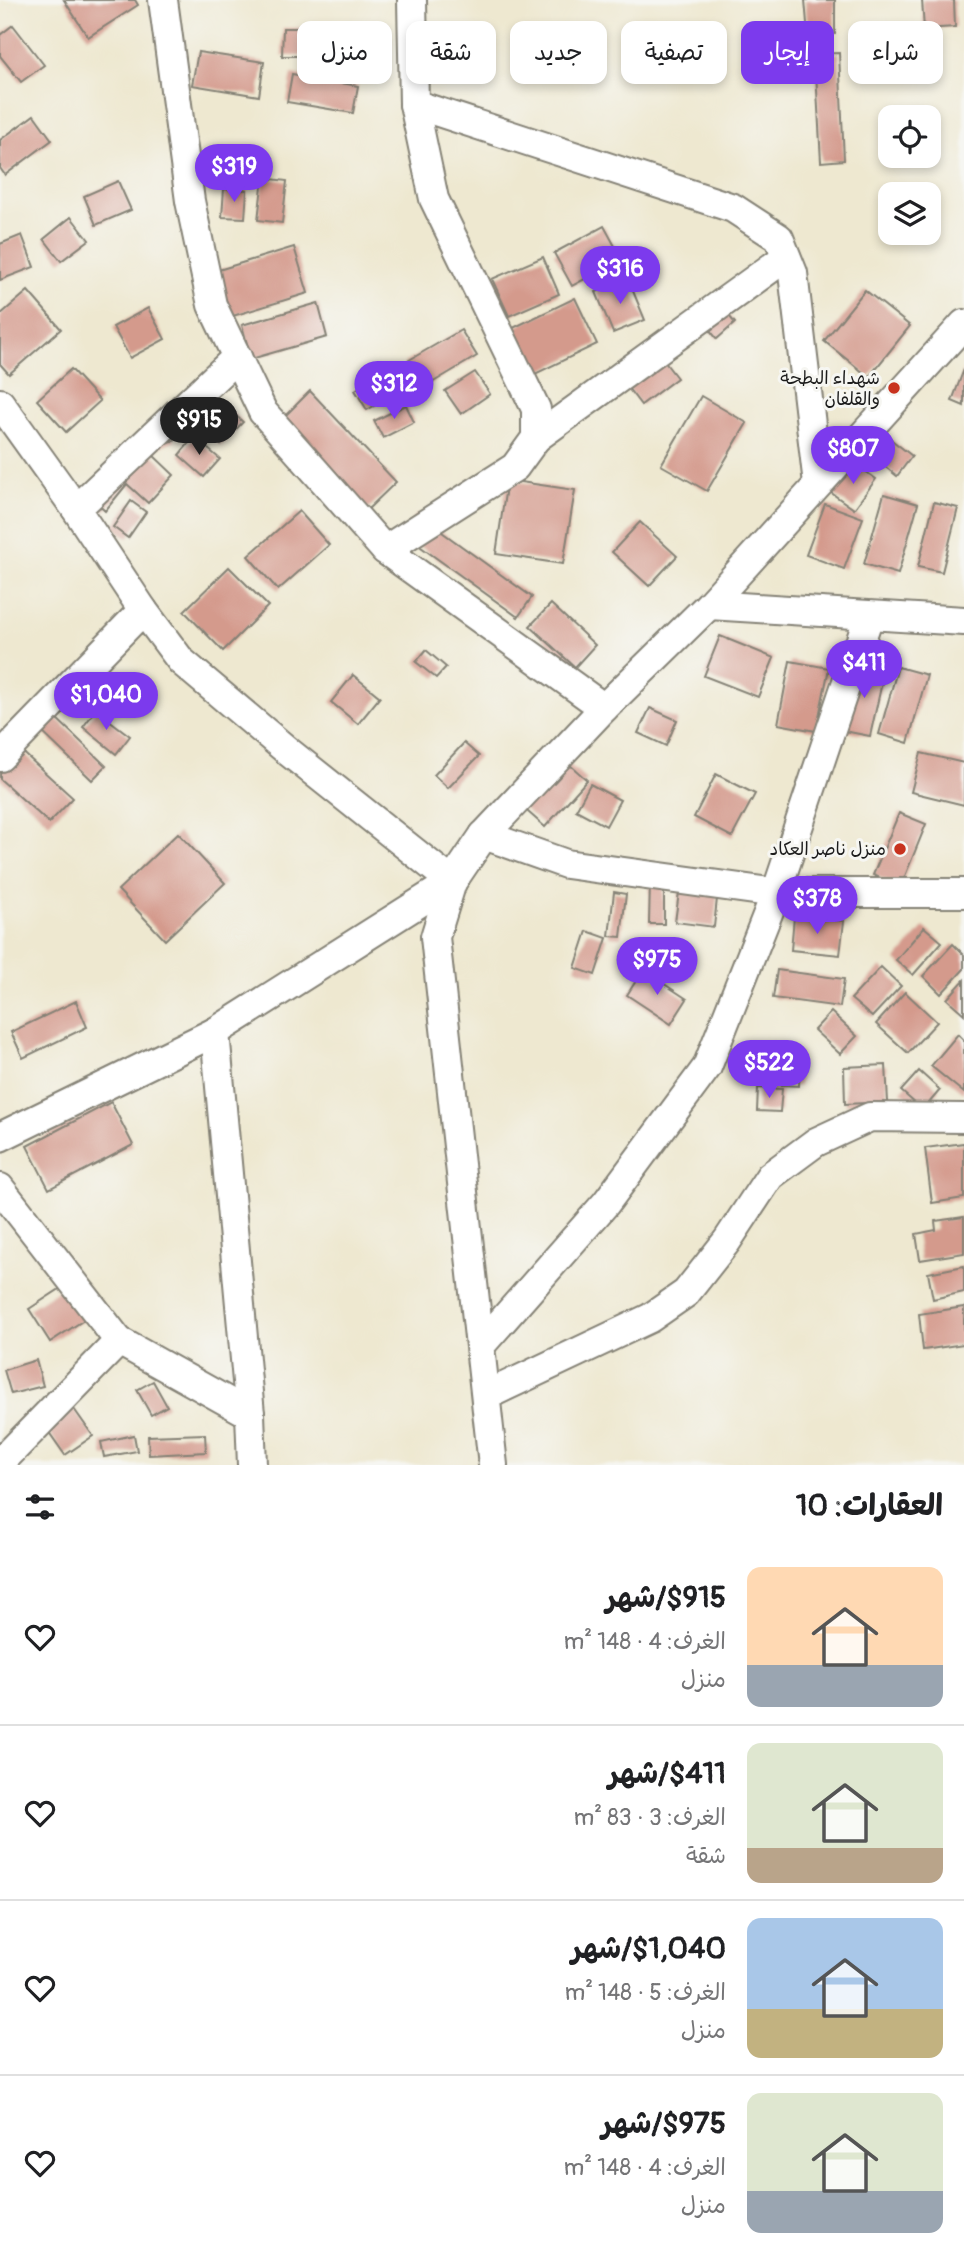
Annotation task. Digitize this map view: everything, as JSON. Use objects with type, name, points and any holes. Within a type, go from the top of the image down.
[{"type":"street","points":[[163,0],[193,214],[212,305],[262,412],[385,551],[604,708]]},
{"type":"street","points":[[412,0],[414,104],[435,199],[536,409],[536,439]]},
{"type":"street","points":[[414,104],[733,208],[779,239],[793,272],[818,484]]},
{"type":"street","points":[[385,551],[514,467],[536,439],[786,257]]},
{"type":"street","points":[[493,1465],[435,937],[452,882],[484,835],[604,708],[709,605],[963,326]]},
{"type":"street","points":[[76,509],[237,357]]},
{"type":"street","points":[[0,403],[181,661],[290,753],[452,882]]},
{"type":"street","points":[[709,605],[964,621]]},
{"type":"street","points":[[0,757],[144,610]]},
{"type":"street","points":[[481,1345],[606,1203],[707,1067],[776,893],[869,616]]},
{"type":"street","points":[[484,835],[566,864],[776,893],[964,893]]},
{"type":"street","points":[[0,1137],[215,1032],[452,882]]},
{"type":"street","points":[[215,1032],[250,1414],[252,1465]]},
{"type":"street","points":[[487,1395],[650,1318],[686,1293],[727,1241],[770,1176],[816,1142],[870,1117],[964,1118]]},
{"type":"street","points":[[0,1188],[119,1341],[250,1414]]},
{"type":"street","points":[[0,1463],[119,1341]]},
{"type":"building","points":[[64,0],[135,0],[138,5],[88,37]]},
{"type":"building","points":[[805,0],[835,0],[835,34],[834,21],[807,21]]},
{"type":"building","points":[[922,0],[954,0],[955,27],[943,28],[943,21],[923,21]]},
{"type":"building","points":[[13,25],[44,65],[21,82],[0,56],[0,35]]},
{"type":"building","points":[[283,28],[297,28],[297,56],[282,56]]},
{"type":"building","points":[[198,52],[264,62],[259,96],[192,85]]},
{"type":"building","points":[[834,53],[839,53],[844,160],[821,162],[817,84],[834,84]]},
{"type":"building","points":[[292,74],[297,75],[297,84],[358,86],[353,113],[287,102]]},
{"type":"building","points":[[34,115],[52,140],[5,175],[0,168],[0,140]]},
{"type":"building","points":[[263,178],[287,181],[282,223],[258,220]]},
{"type":"building","points":[[118,181],[131,210],[96,225],[84,196]]},
{"type":"building","points":[[224,189],[247,190],[245,218],[222,217]]},
{"type":"building","points":[[71,217],[89,240],[61,261],[44,239]]},
{"type":"building","points":[[604,226],[622,259],[572,286],[554,253]]},
{"type":"building","points":[[22,235],[34,267],[0,280],[0,244]]},
{"type":"building","points":[[294,247],[308,293],[213,322],[199,276]]},
{"type":"building","points":[[543,257],[559,294],[509,316],[492,279]]},
{"type":"building","points":[[628,279],[645,320],[613,333],[596,292]]},
{"type":"building","points":[[865,290],[910,326],[869,377],[824,341]]},
{"type":"building","points":[[28,291],[61,329],[9,374],[0,364],[0,315]]},
{"type":"building","points":[[575,298],[597,344],[533,375],[511,329]]},
{"type":"building","points":[[318,303],[327,337],[251,359],[242,325]]},
{"type":"building","points":[[718,303],[735,323],[717,339],[700,318]]},
{"type":"building","points":[[148,308],[165,339],[130,358],[113,327]]},
{"type":"building","points":[[461,330],[477,356],[420,390],[404,363]]},
{"type":"building","points":[[654,348],[677,378],[641,405],[618,375]]},
{"type":"building","points":[[71,369],[100,401],[66,432],[37,400]]},
{"type":"building","points":[[391,369],[403,389],[367,410],[355,390]]},
{"type":"building","points":[[964,369],[964,406],[952,401]]},
{"type":"building","points":[[475,372],[490,394],[461,414],[445,391]]},
{"type":"building","points":[[310,391],[396,482],[367,510],[282,419]]},
{"type":"building","points":[[701,396],[747,423],[707,491],[661,465]]},
{"type":"building","points":[[224,405],[243,422],[221,445],[203,428]]},
{"type":"building","points":[[406,405],[414,422],[383,438],[374,421]]},
{"type":"building","points":[[153,421],[176,440],[159,447],[153,455],[174,475],[148,503],[127,484],[105,511],[94,501]]},
{"type":"building","points":[[884,434],[912,456],[897,476],[868,453]]},
{"type":"building","points":[[194,437],[220,459],[204,477],[179,455]]},
{"type":"building","points":[[852,462],[876,479],[854,509],[830,492]]},
{"type":"building","points":[[507,480],[575,490],[563,564],[496,554]]},
{"type":"building","points":[[884,494],[918,504],[898,574],[864,564]]},
{"type":"building","points":[[131,501],[146,512],[128,538],[113,527]]},
{"type":"building","points":[[934,502],[958,508],[942,572],[918,567]]},
{"type":"building","points":[[825,504],[863,518],[844,569],[806,555]]},
{"type":"building","points":[[299,511],[329,545],[278,590],[248,556]]},
{"type":"building","points":[[417,514],[532,597],[518,617],[403,534]]},
{"type":"building","points":[[640,522],[677,556],[649,586],[612,552]]},
{"type":"building","points":[[229,567],[268,606],[223,651],[184,611]]},
{"type":"building","points":[[551,604],[595,645],[575,667],[530,626]]},
{"type":"building","points":[[720,636],[774,658],[758,697],[704,676]]},
{"type":"building","points":[[426,650],[446,667],[436,678],[416,662]]},
{"type":"building","points":[[790,661],[829,668],[816,731],[778,724]]},
{"type":"building","points":[[859,663],[885,669],[870,736],[844,731]]},
{"type":"building","points":[[898,667],[927,675],[908,743],[879,734]]},
{"type":"building","points":[[353,675],[380,697],[358,724],[331,702]]},
{"type":"building","points":[[650,708],[677,720],[666,746],[638,733]]},
{"type":"building","points":[[96,710],[130,736],[116,754],[83,727]]},
{"type":"building","points":[[51,713],[106,766],[92,780],[38,728]]},
{"type":"building","points":[[464,743],[479,756],[448,788],[434,775]]},
{"type":"building","points":[[17,747],[73,798],[49,823],[0,779],[0,765]]},
{"type":"building","points":[[921,753],[964,763],[964,805],[911,792]]},
{"type":"building","points":[[561,757],[587,780],[545,827],[519,804]]},
{"type":"building","points":[[716,774],[755,794],[732,837],[694,817]]},
{"type":"building","points":[[590,784],[620,800],[606,826],[576,810]]},
{"type":"building","name":"منزل ناصر العكاد","points":[[899,813],[926,824],[901,886],[873,875]]},
{"type":"building","points":[[178,833],[225,883],[165,940],[118,890]]},
{"type":"building","points":[[650,882],[664,882],[664,924],[649,924]]},
{"type":"building","points":[[680,885],[718,889],[714,927],[675,922]]},
{"type":"building","points":[[614,892],[626,894],[621,937],[609,936]]},
{"type":"building","points":[[794,917],[844,921],[840,955],[791,950]]},
{"type":"building","points":[[924,927],[942,942],[913,975],[896,960]]},
{"type":"building","points":[[587,931],[607,938],[595,975],[575,968]]},
{"type":"building","points":[[953,944],[964,955],[964,969],[941,994],[923,976]]},
{"type":"building","points":[[881,967],[901,986],[872,1017],[851,999]]},
{"type":"building","points":[[643,970],[687,999],[671,1024],[627,995]]},
{"type":"building","points":[[777,970],[844,979],[840,1007],[773,998]]},
{"type":"building","points":[[964,980],[964,1014],[947,999]]},
{"type":"building","points":[[905,992],[937,1022],[908,1053],[876,1024]]},
{"type":"building","points":[[76,1001],[87,1027],[23,1058],[11,1032]]},
{"type":"building","points":[[831,1012],[857,1036],[840,1054],[814,1030]]},
{"type":"building","points":[[958,1034],[964,1040],[964,1093],[931,1066]]},
{"type":"building","points":[[767,1051],[801,1053],[799,1086],[765,1084]]},
{"type":"building","points":[[886,1065],[888,1102],[845,1104],[844,1067]]},
{"type":"building","points":[[919,1071],[940,1090],[923,1110],[901,1091]]},
{"type":"building","points":[[758,1088],[782,1089],[780,1112],[757,1111]]},
{"type":"building","points":[[111,1102],[133,1145],[49,1189],[27,1146]]},
{"type":"building","points":[[964,1143],[964,1198],[932,1203],[925,1148]]},
{"type":"building","points":[[964,1217],[964,1253],[920,1260],[916,1234],[936,1230],[935,1221]]},
{"type":"building","points":[[964,1266],[964,1292],[933,1299],[928,1273]]},
{"type":"building","points":[[66,1285],[87,1318],[50,1342],[29,1309]]},
{"type":"building","points":[[964,1307],[964,1344],[923,1350],[919,1314]]},
{"type":"building","points":[[36,1360],[43,1386],[11,1394],[4,1370]]},
{"type":"building","points":[[153,1381],[167,1406],[151,1415],[137,1390]]},
{"type":"building","points":[[74,1409],[93,1436],[65,1455],[46,1428]]},
{"type":"building","points":[[205,1434],[206,1452],[149,1455],[148,1436]]},
{"type":"building","points":[[134,1435],[137,1451],[104,1457],[101,1442]]},
{"type":"place","name":"شهداء البطحة والقلفان","points":[[894,388]]},
{"type":"place","name":"منزل ناصر العكاد","points":[[900,849]]}]
